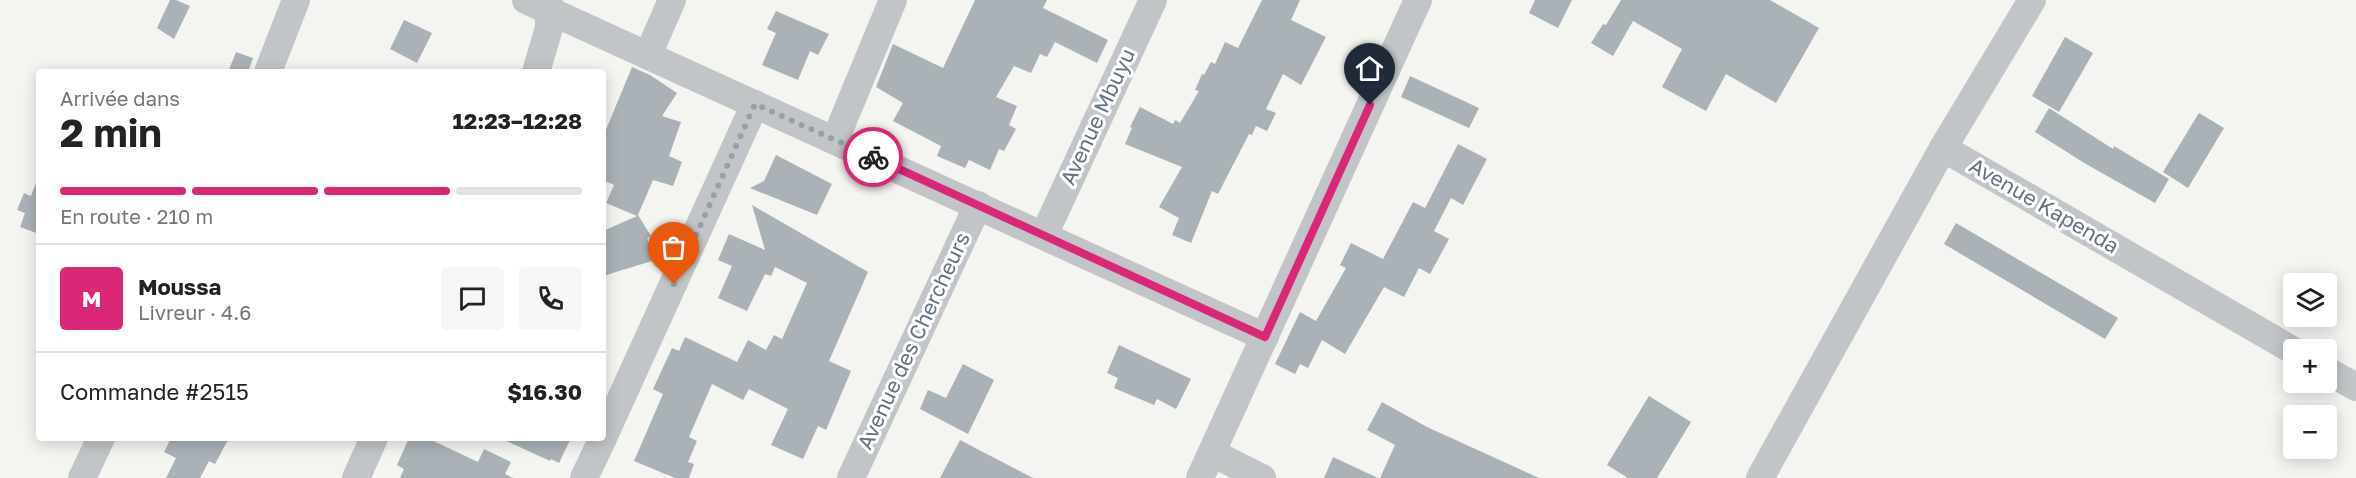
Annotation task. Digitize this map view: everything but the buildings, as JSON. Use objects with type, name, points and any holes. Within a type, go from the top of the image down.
[{"type":"street","points":[[269,69],[296,0]]},
{"type":"street","points":[[648,55],[672,0]]},
{"type":"street","points":[[835,140],[894,0]]},
{"type":"street","name":"Avenue Mbuyu","points":[[1044,235],[1153,0]]},
{"type":"street","points":[[1200,478],[1418,0]]},
{"type":"street","points":[[1760,478],[1943,148],[2032,0]]},
{"type":"street","points":[[542,3],[648,55],[1265,337]]},
{"type":"street","points":[[537,69],[549,28],[542,3]]},
{"type":"street","points":[[606,431],[755,104]]},
{"type":"street","name":"Avenue Kapenda","points":[[1943,148],[2283,345]]},
{"type":"street","name":"Avenue des Chercheurs","points":[[851,478],[978,205]]},
{"type":"street","points":[[2337,376],[2356,387]]},
{"type":"street","points":[[82,478],[100,441]]},
{"type":"street","points":[[356,478],[373,441]]},
{"type":"street","points":[[584,478],[602,441]]},
{"type":"street","points":[[1212,453],[1262,478]]},
{"type":"way so far","points":[[674,284],[755,104],[873,157]]},
{"type":"route","points":[[873,157],[1265,337],[1370,105]]}]
